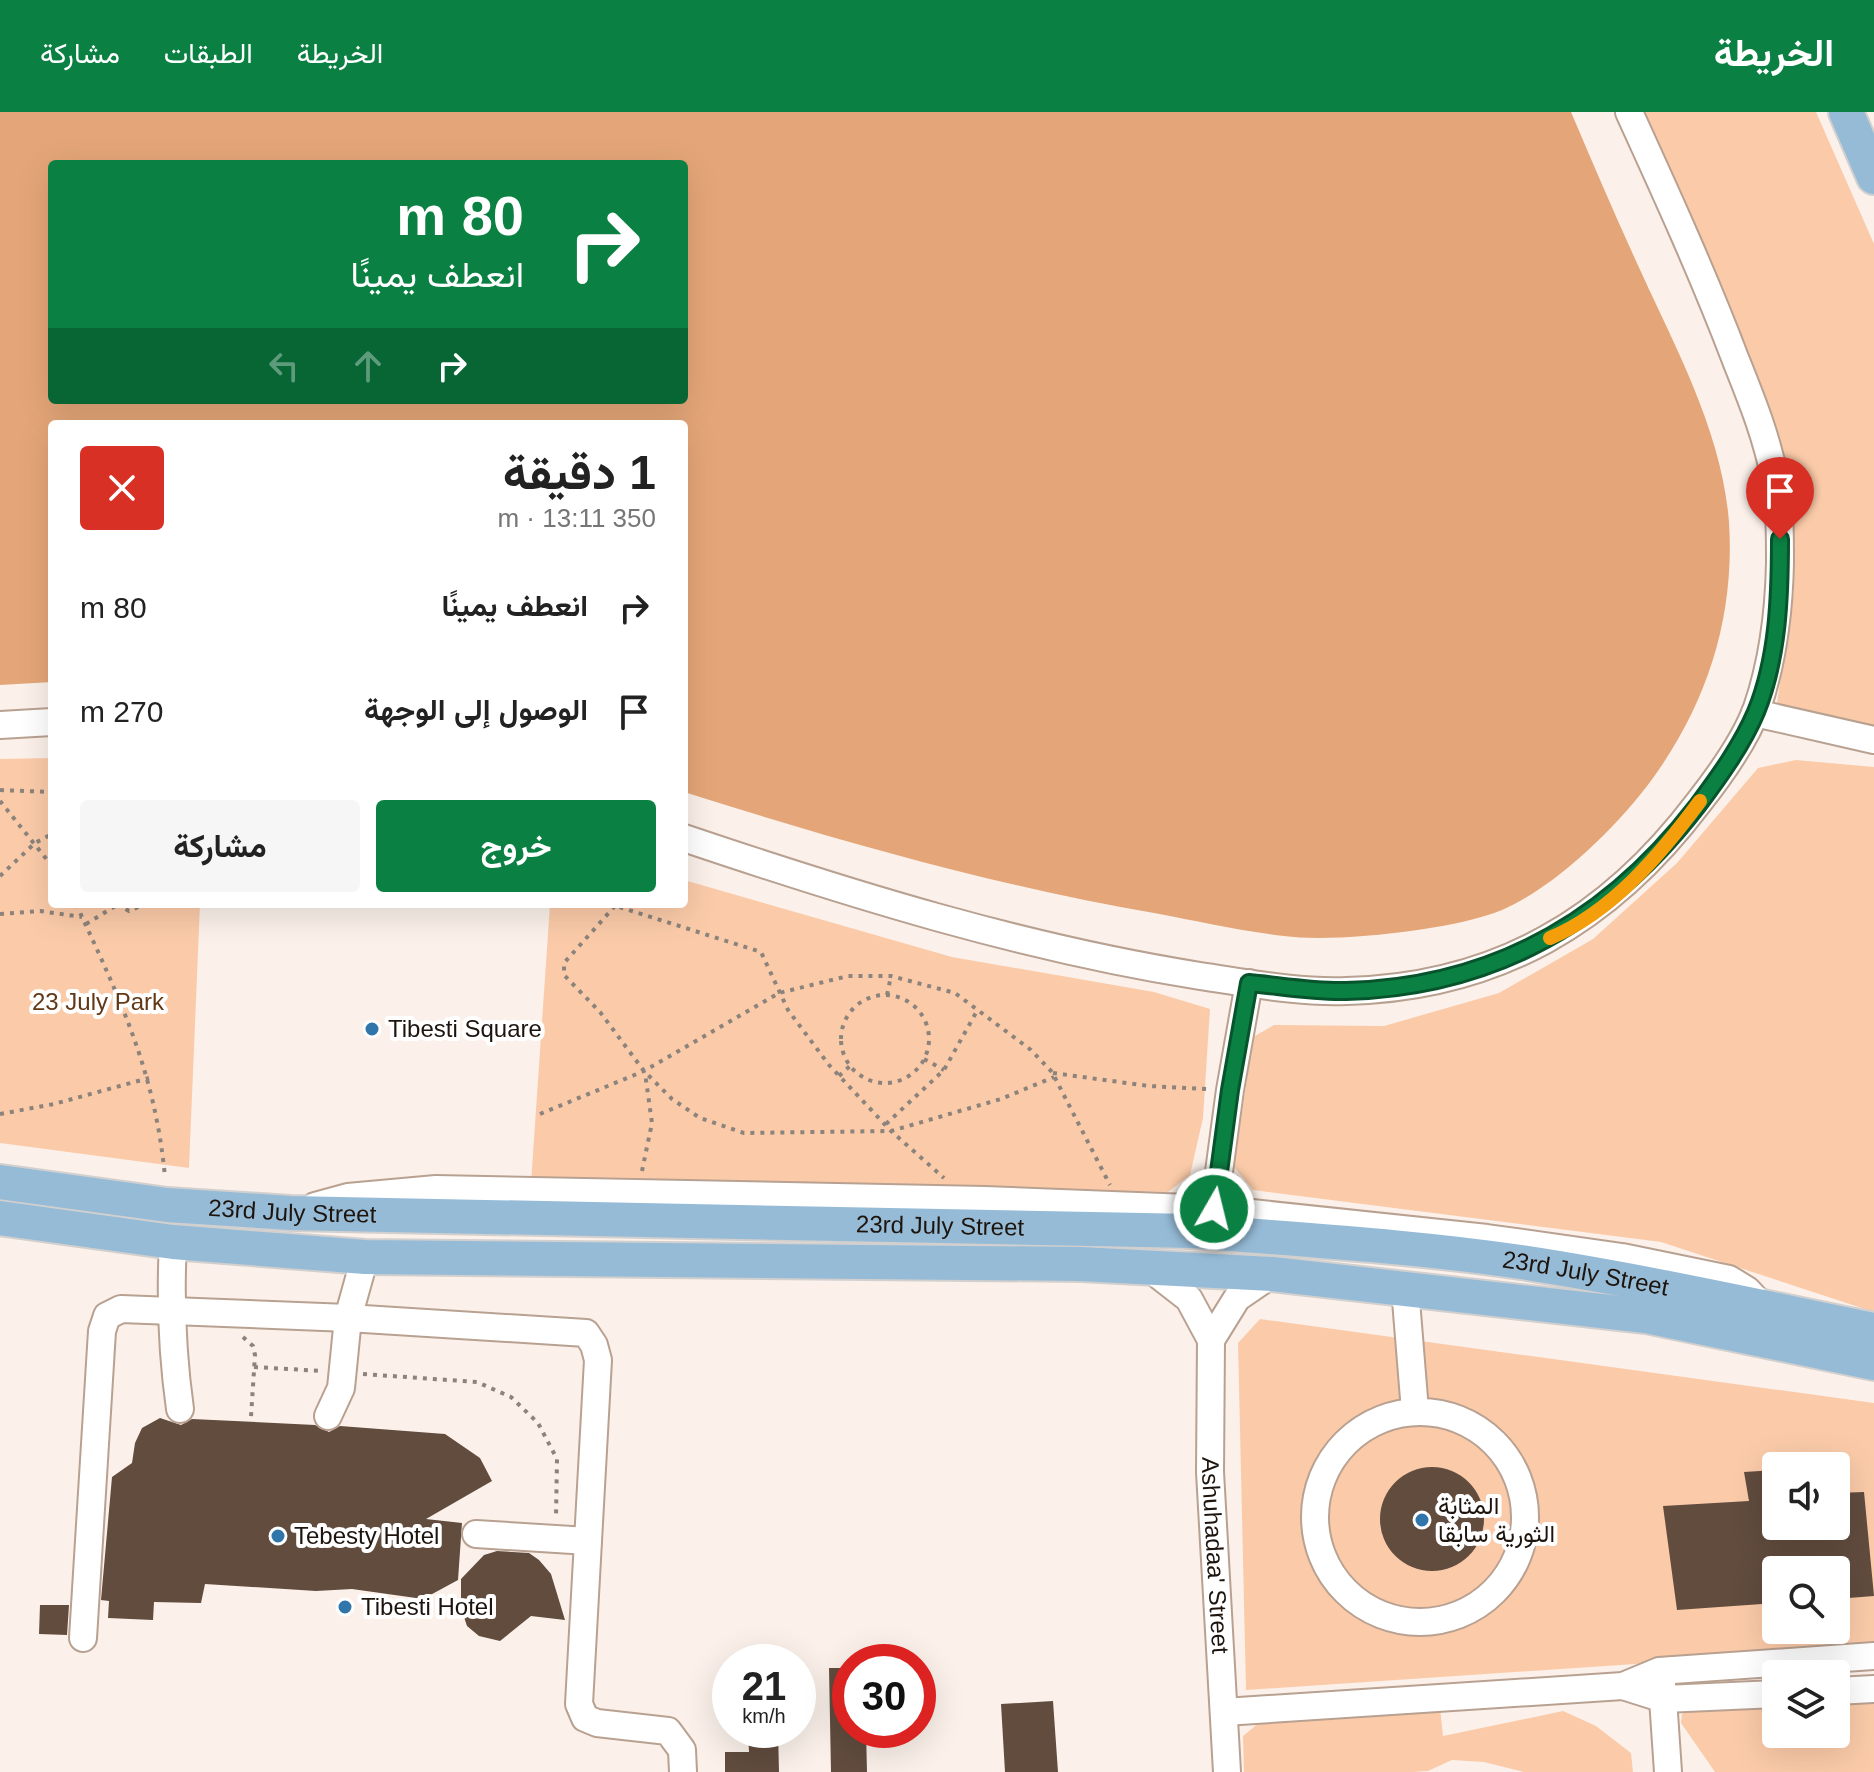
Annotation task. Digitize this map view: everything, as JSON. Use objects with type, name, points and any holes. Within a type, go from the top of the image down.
[{"type":"main road","points":[[1846,112],[1874,177]]},
{"type":"main road","name":"23rd July Street","points":[[0,1182],[172,1205],[290,1213],[1002,1214],[1518,1262],[1874,1330]]},
{"type":"main road","points":[[172,1205],[173,1242]]},
{"type":"main road","name":"23rd July Street","points":[[0,1218],[173,1242],[365,1257],[1148,1267],[1272,1274],[1646,1316],[1874,1363]]},
{"type":"street","points":[[688,839],[870,898],[1031,943],[1125,964],[1249,983],[1344,992],[1404,986],[1458,974],[1558,935],[1607,902],[1676,834],[1719,777],[1755,713],[1779,609],[1776,485],[1764,431],[1722,323],[1629,112]]},
{"type":"street","points":[[1755,713],[1874,740]]},
{"type":"street","points":[[0,725],[48,722]]},
{"type":"street","points":[[1214,1209],[1230,1090],[1249,983]]},
{"type":"street","points":[[290,1213],[348,1197],[436,1189],[971,1200],[1002,1214],[1121,1204],[1214,1209],[1472,1236],[1622,1257],[1729,1279],[1747,1290],[1763,1307]]},
{"type":"street","points":[[173,1242],[169,1313],[172,1365],[180,1409]]},
{"type":"street","points":[[328,1416],[341,1388],[348,1318],[365,1257]]},
{"type":"street","name":"Ashuhadaa' Street","points":[[1148,1267],[1189,1299],[1211,1340],[1210,1472],[1227,1772]]},
{"type":"street","points":[[1211,1340],[1237,1298],[1272,1274]]},
{"type":"street","points":[[1405,1288],[1415,1411]]},
{"type":"street","points":[[83,1638],[102,1331],[107,1316],[121,1309],[348,1318],[586,1333],[594,1345],[598,1360],[579,1704],[585,1718],[597,1723],[668,1731],[682,1750],[683,1772]]},
{"type":"street","points":[[1415,1411],[1462,1419],[1500,1446],[1523,1488],[1524,1504],[1525,1535],[1506,1579],[1471,1610],[1425,1623],[1379,1615],[1340,1587],[1318,1546],[1315,1499],[1334,1455],[1370,1424],[1415,1411]]},
{"type":"street","points":[[476,1534],[588,1541]]},
{"type":"street","points":[[1844,1660],[1874,1656]]},
{"type":"street","points":[[1224,1712],[1623,1686],[1659,1671],[1762,1667]]},
{"type":"street","points":[[1659,1671],[1664,1699],[1668,1772]]},
{"type":"street","points":[[1623,1686],[1664,1699],[1762,1695]]},
{"type":"street","points":[[1850,1690],[1874,1689]]},
{"type":"path","points":[[0,790],[48,792]]},
{"type":"path","points":[[0,801],[48,861]]},
{"type":"path","points":[[0,876],[35,843],[48,836]]},
{"type":"path","points":[[78,908],[129,1021],[149,1078],[172,1205]]},
{"type":"path","points":[[86,924],[111,908]]},
{"type":"path","points":[[610,908],[564,963],[563,971],[600,1012],[644,1071],[688,1111],[727,1129],[763,1134],[891,1131],[1001,1099],[1053,1074],[1149,1086],[1230,1090]]},
{"type":"path","points":[[623,908],[757,949],[768,961],[779,993],[806,1035],[839,1076],[891,1131],[971,1200]]},
{"type":"path","points":[[0,914],[40,911],[82,917]]},
{"type":"path","points":[[540,1114],[644,1071],[779,993],[848,976],[891,976],[934,985],[978,1009],[1019,1038],[1053,1074],[1121,1204]]},
{"type":"path","points":[[887,995],[891,976]]},
{"type":"path","points":[[887,995],[908,1002],[923,1017],[929,1038],[924,1059],[910,1075],[889,1083],[868,1079],[850,1066],[842,1046],[844,1024],[857,1006],[887,995]]},
{"type":"path","points":[[886,1125],[944,1070],[978,1009]]},
{"type":"path","points":[[924,1059],[944,1070]]},
{"type":"path","points":[[839,1076],[850,1066]]},
{"type":"path","points":[[633,1195],[643,1170],[652,1123],[644,1071]]},
{"type":"path","points":[[0,1114],[54,1104],[149,1078]]},
{"type":"path","points":[[237,1334],[253,1346],[251,1417]]},
{"type":"path","points":[[254,1367],[477,1382],[511,1397],[538,1423],[557,1459],[559,1500],[553,1539]]},
{"type":"green space","points":[[1637,112],[1816,112],[1874,244],[1874,734],[1777,703],[1794,590],[1794,518],[1771,413],[1741,360]]},
{"type":"green space","name":"23 July Park","points":[[48,758],[48,908],[200,908],[189,1168],[0,1143],[0,759]]},
{"type":"green space","points":[[1796,760],[1874,767],[1874,1312],[1661,1242],[1253,1190],[1234,1167],[1253,1037],[1274,1025],[1384,1026],[1499,993],[1593,939],[1677,863],[1758,768]]},
{"type":"green space","points":[[688,881],[952,957],[1154,992],[1210,1009],[1203,1118],[1190,1175],[1168,1192],[531,1183],[550,908],[688,908]]},
{"type":"green space","points":[[1260,1319],[1874,1403],[1874,1648],[1246,1690],[1238,1343]]},
{"type":"green space","points":[[1874,1701],[1874,1772],[1715,1772],[1681,1723],[1682,1714],[1690,1709],[1762,1706],[1762,1748],[1850,1748],[1850,1702]]},
{"type":"green space","points":[[1440,1708],[1443,1736],[1563,1711],[1596,1726],[1631,1753],[1633,1772],[1524,1772],[1484,1762],[1452,1760],[1428,1771],[1413,1772],[1244,1772],[1243,1736],[1266,1717]]},
{"type":"shaded area","points":[[0,112],[1571,112],[1684,364],[1708,425],[1725,489],[1729,522],[1730,557],[1722,624],[1703,688],[1672,749],[1622,816],[1565,870],[1502,910],[1426,929],[1363,936],[1306,938],[1268,934],[1094,902],[858,844],[688,793],[688,420],[48,420],[48,682],[0,685]]},
{"type":"building","name":"Tebesty Hotel","points":[[160,1418],[181,1425],[192,1419],[315,1425],[329,1432],[340,1426],[445,1434],[480,1458],[492,1481],[426,1519],[462,1523],[458,1580],[423,1599],[352,1589],[316,1591],[205,1584],[201,1603],[154,1602],[153,1620],[108,1618],[109,1601],[101,1600],[112,1477],[132,1463],[135,1443],[142,1428]]},
{"type":"building","points":[[1432,1467],[1452,1471],[1469,1482],[1480,1499],[1484,1519],[1480,1539],[1469,1556],[1452,1567],[1432,1571],[1412,1567],[1395,1556],[1384,1539],[1380,1519],[1384,1499],[1395,1482],[1412,1471]]},
{"type":"building","points":[[1762,1471],[1762,1540],[1850,1540],[1850,1492],[1864,1492],[1874,1596],[1850,1598],[1850,1556],[1762,1556],[1762,1604],[1677,1610],[1663,1506],[1749,1501],[1744,1472]]},
{"type":"building","points":[[497,1551],[529,1553],[539,1560],[551,1574],[565,1620],[531,1616],[500,1641],[479,1636],[467,1626],[461,1608],[461,1579],[484,1555]]},
{"type":"building","points":[[40,1605],[69,1605],[67,1635],[39,1634]]},
{"type":"building","points":[[829,1668],[832,1668],[832,1748],[866,1748],[867,1772],[831,1772]]},
{"type":"building","points":[[1053,1701],[1058,1772],[1005,1772],[1001,1704]]},
{"type":"building","points":[[749,1748],[778,1748],[779,1772],[725,1772],[725,1752],[749,1752]]},
{"type":"slow traffic","points":[[1550,938],[1607,902],[1643,870],[1676,834],[1700,801]]},
{"type":"place","name":"Tibesti Square","points":[[372,1029]]},
{"type":"place","name":"المثابة الثورية سابقا","points":[[1422,1520]]},
{"type":"place","name":"Tebesty Hotel","points":[[278,1536]]},
{"type":"place","name":"Tibesti Hotel","points":[[345,1607]]},
{"type":"route","points":[[1214,1209],[1230,1090],[1249,983],[1344,992],[1404,986],[1458,974],[1558,935],[1607,902],[1643,870],[1676,834],[1719,777],[1755,713],[1767,673],[1779,609],[1780,539]]}]
